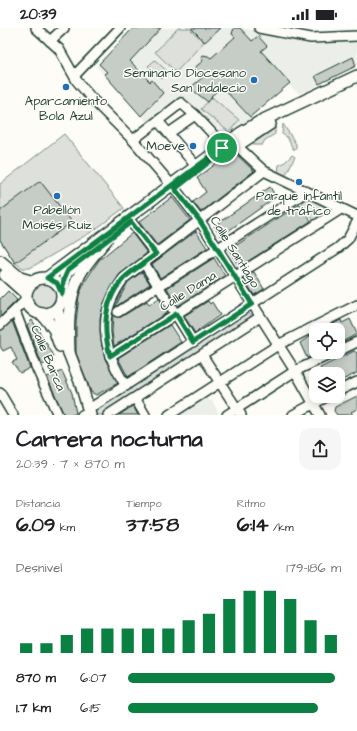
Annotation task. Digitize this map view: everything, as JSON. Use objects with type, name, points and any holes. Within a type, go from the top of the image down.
[{"type":"main road","points":[[0,261],[20,278],[34,282],[47,278],[173,187],[186,181],[237,146],[297,99],[357,69]]},
{"type":"main road","points":[[274,118],[289,109],[357,76]]},
{"type":"main road","points":[[62,294],[64,279],[68,270],[131,222],[221,144],[274,118],[357,82]]},
{"type":"main road","points":[[69,353],[69,311],[76,283],[85,266],[106,240]]},
{"type":"main road","points":[[0,270],[25,297],[32,310],[42,314],[54,329],[86,414]]},
{"type":"main road","points":[[42,314],[57,310],[63,300],[57,283],[47,278]]},
{"type":"main road","points":[[25,297],[34,282]]},
{"type":"main road","points":[[57,310],[86,414]]},
{"type":"street","name":"Calle Santiago","points":[[36,28],[59,49],[92,99],[133,140],[200,221],[309,395]]},
{"type":"street","points":[[50,41],[64,28]]},
{"type":"street","points":[[75,75],[120,28]]},
{"type":"street","points":[[265,29],[311,38],[338,32],[357,36]]},
{"type":"street","points":[[133,140],[181,103],[195,115],[221,144],[221,152],[186,181]]},
{"type":"street","points":[[169,133],[195,115]]},
{"type":"street","points":[[158,121],[196,166]]},
{"type":"street","points":[[237,146],[264,171],[357,216]]},
{"type":"street","points":[[113,311],[121,283],[144,263],[264,171]]},
{"type":"street","points":[[126,386],[110,356],[105,336],[105,319],[113,311],[159,287],[306,192]]},
{"type":"street","name":"Calle Dama","points":[[110,356],[341,208]]},
{"type":"street","points":[[131,222],[156,254]]},
{"type":"street","points":[[86,414],[126,386],[338,248],[348,238],[357,222]]},
{"type":"street","points":[[144,263],[193,342]]},
{"type":"street","points":[[0,326],[15,311],[25,297]]},
{"type":"street","points":[[169,415],[278,345],[356,308]]},
{"type":"street","name":"Calle Barca","points":[[15,311],[58,415]]},
{"type":"street","points":[[108,415],[260,317]]},
{"type":"street","points":[[345,347],[357,342]]},
{"type":"street","points":[[202,355],[239,412]]},
{"type":"street","points":[[227,415],[239,412],[295,371],[320,359]]},
{"type":"street","points":[[345,388],[357,382]]},
{"type":"street","points":[[0,393],[13,415]]},
{"type":"street","points":[[134,398],[145,415]]},
{"type":"street","name":"Calle Santiago","points":[[314,403],[320,415]]},
{"type":"street","points":[[293,415],[314,403]]},
{"type":"shaded area","name":"Seminario Diocesano San Indalecio","points":[[133,28],[244,28],[289,39],[357,40],[357,66],[300,94],[287,84],[250,117],[254,121],[235,133],[220,131],[179,97],[148,123],[96,66]]},
{"type":"shaded area","points":[[178,28],[189,28],[204,42],[176,72],[155,52]]},
{"type":"shaded area","points":[[155,60],[168,72],[162,79],[148,66]]},
{"type":"shaded area","points":[[212,97],[239,120],[229,132],[201,109]]},
{"type":"shaded area","points":[[283,124],[296,144],[296,149],[293,149],[287,137],[282,134]]},
{"type":"shaded area","points":[[275,128],[275,134],[265,140],[262,145],[254,145],[254,143]]},
{"type":"shaded area","name":"Pabellón Moisés Ruiz","points":[[64,134],[124,208],[93,231],[30,268],[23,268],[15,263],[0,240],[0,184]]},
{"type":"shaded area","points":[[292,155],[295,157],[285,176],[278,173],[279,165],[285,162]]},
{"type":"shaded area","points":[[308,197],[331,207],[331,210],[314,221],[302,202]]},
{"type":"shaded area","points":[[41,279],[52,283],[56,294],[52,305],[41,309],[30,305],[26,294],[30,283]]},
{"type":"shaded area","points":[[248,312],[253,318],[252,319],[103,415],[94,415],[94,412]]},
{"type":"shaded area","points":[[206,396],[210,401],[212,400],[219,415],[177,415]]},
{"type":"building","points":[[133,28],[161,28],[130,61],[150,82],[152,80],[163,93],[141,116],[104,74],[107,72],[99,64]]},
{"type":"building","points":[[191,28],[220,28],[205,42]]},
{"type":"building","name":"Seminario Diocesano San Indalecio","points":[[234,28],[240,28],[252,41],[258,36],[267,46],[261,51],[290,83],[250,117],[222,87],[211,96],[212,97],[208,102],[190,88],[203,77],[194,68],[203,61],[201,58],[203,55],[211,58],[235,37],[232,34]]},
{"type":"building","points":[[353,57],[356,66],[319,84],[315,76]]},
{"type":"building","points":[[236,154],[254,171],[201,212],[193,202],[206,192],[197,178],[221,160],[227,160]]},
{"type":"building","points":[[40,181],[72,222],[15,263],[0,240],[0,211]]},
{"type":"building","points":[[270,187],[276,197],[221,236],[214,226]]},
{"type":"building","points":[[172,197],[190,220],[157,245],[139,222]]},
{"type":"building","points":[[300,204],[311,221],[239,267],[229,250]]},
{"type":"building","points":[[196,231],[207,248],[160,278],[152,264]]},
{"type":"building","points":[[132,233],[147,253],[119,275],[104,303],[100,318],[102,346],[105,359],[118,383],[96,395],[91,392],[76,353],[76,323],[79,295],[86,280],[99,260]]},
{"type":"building","points":[[214,258],[225,276],[178,306],[167,288]]},
{"type":"building","points":[[142,272],[150,284],[115,307],[128,282]]},
{"type":"building","points":[[254,272],[264,289],[254,295],[243,278]]},
{"type":"building","points":[[8,291],[17,300],[0,317],[0,299]]},
{"type":"building","points":[[159,298],[168,312],[114,346],[112,332],[113,315],[116,317],[121,317],[147,301],[149,305]]},
{"type":"building","points":[[208,301],[210,304],[212,302],[220,315],[195,333],[184,316]]},
{"type":"building","points":[[350,319],[357,334],[345,340],[345,323],[342,323]]},
{"type":"building","points":[[32,320],[54,356],[49,357],[51,361],[42,365],[27,325]]},
{"type":"building","points":[[341,320],[342,323],[335,323]]},
{"type":"building","points":[[12,321],[30,368],[20,373],[12,362],[17,360],[11,347],[3,351],[0,346],[0,331]]},
{"type":"building","points":[[170,325],[181,342],[128,377],[118,358]]},
{"type":"building","points":[[309,337],[309,357],[307,358],[300,343]]},
{"type":"building","points":[[354,351],[357,353],[357,373],[345,379],[345,367],[322,367],[338,359],[345,359],[345,356]]},
{"type":"building","points":[[62,371],[72,393],[76,413],[73,415],[64,415],[47,377]]},
{"type":"building","points":[[357,396],[357,409],[351,412],[353,415],[337,415],[334,411],[335,407]]},
{"type":"building","points":[[133,406],[138,415],[119,415]]},
{"type":"place","name":"Seminario Diocesano San Indalecio","points":[[254,80]]},
{"type":"place","name":"Aparcamiento Bola Azul","points":[[66,87]]},
{"type":"place","name":"Moeve","points":[[193,146]]},
{"type":"place","name":"Parque infantil de tráfico","points":[[299,182]]},
{"type":"place","name":"Pabellón Moisés Ruiz","points":[[57,196]]},
{"type":"route","points":[[222,148],[219,154],[175,189],[200,221],[252,304],[193,342],[176,314],[110,356],[105,336],[105,319],[109,303],[124,278],[156,254],[131,222],[68,270],[64,279],[62,294],[57,283],[47,278],[175,181],[222,148]]}]
